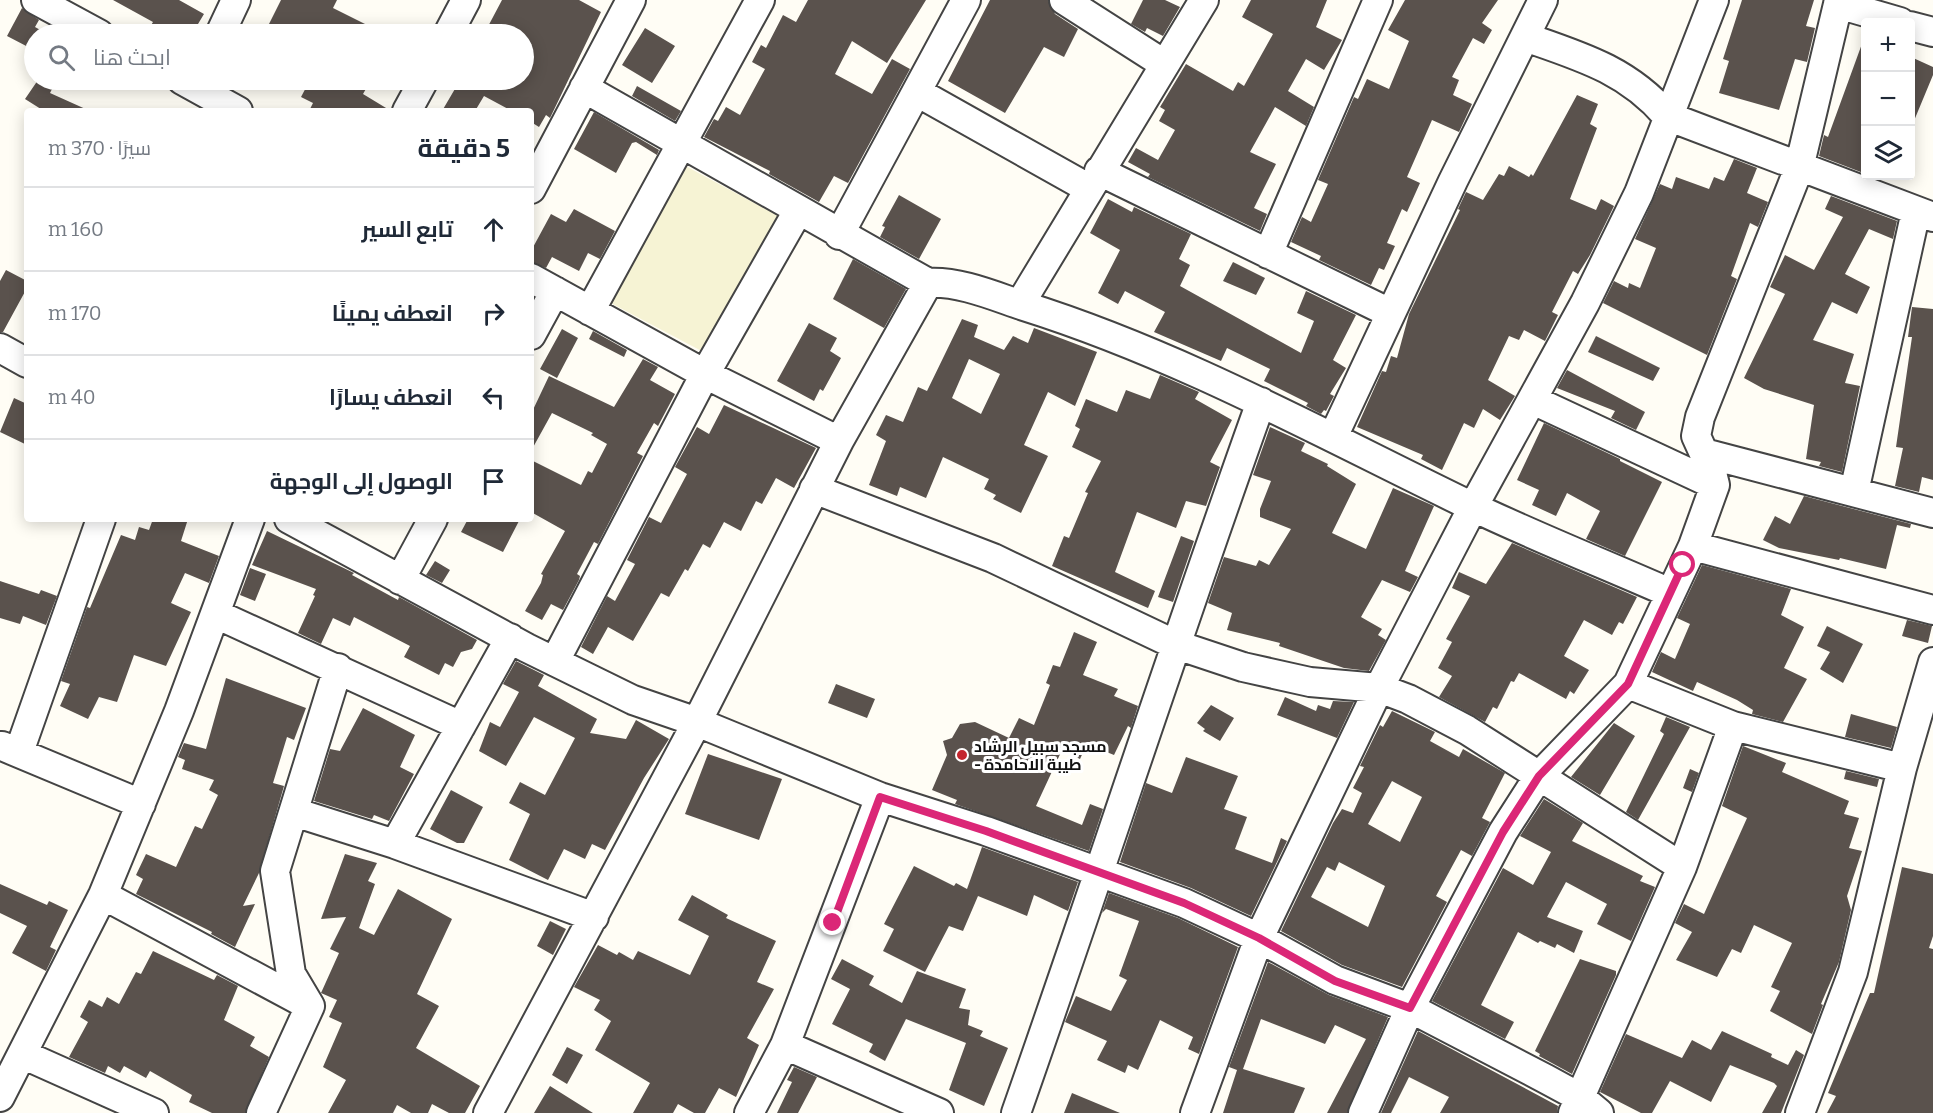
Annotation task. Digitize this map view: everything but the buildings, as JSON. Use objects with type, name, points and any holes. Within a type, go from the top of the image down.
[{"type":"street","points":[[36,0],[80,24]]},
{"type":"street","points":[[225,24],[236,0]]},
{"type":"street","points":[[453,24],[466,0]]},
{"type":"street","points":[[534,183],[631,0]]},
{"type":"street","points":[[590,311],[760,0]]},
{"type":"street","points":[[839,235],[965,0]]},
{"type":"street","points":[[1064,0],[1164,64]]},
{"type":"street","points":[[1020,304],[1204,0]]},
{"type":"street","points":[[1268,254],[1378,0]]},
{"type":"street","points":[[1334,437],[1390,313],[1544,0]]},
{"type":"street","points":[[1195,1113],[1259,938],[1379,688],[1473,507],[1586,303],[1639,193],[1714,0]]},
{"type":"street","points":[[1363,1113],[1410,1008],[1503,832],[1539,776],[1628,684],[1693,546],[1715,485],[1696,435],[1700,417],[1799,168],[1839,2],[1888,18]]},
{"type":"street","points":[[1915,27],[1933,32]]},
{"type":"street","points":[[1526,37],[1588,59],[1626,78],[1651,98],[1667,117],[1925,214],[1854,492]]},
{"type":"street","points":[[584,88],[839,235],[928,283],[950,283],[1020,304],[1118,339],[1261,402],[1473,507],[1670,593]]},
{"type":"street","points":[[195,90],[232,108]]},
{"type":"street","points":[[409,108],[419,90]]},
{"type":"street","points":[[917,92],[1094,180],[1268,254],[1390,313]]},
{"type":"street","points":[[555,661],[705,374],[798,211]]},
{"type":"street","points":[[488,1113],[697,722],[838,441],[928,283]]},
{"type":"street","points":[[534,322],[543,284],[705,374],[838,441]]},
{"type":"street","points":[[0,348],[24,361]]},
{"type":"street","points":[[1533,400],[1715,485]]},
{"type":"street","points":[[1016,1113],[1100,873],[1174,644],[1261,402]]},
{"type":"street","points":[[1704,453],[1933,513]]},
{"type":"street","points":[[814,489],[993,558],[1174,644],[1243,667],[1310,682],[1379,688],[1408,699],[1467,730],[1682,867]]},
{"type":"street","points":[[100,522],[9,748],[141,804]]},
{"type":"street","points":[[0,1097],[103,895],[216,614],[249,522]]},
{"type":"street","points":[[295,522],[510,638],[633,700],[697,722],[880,797],[986,831],[1184,903],[1259,938],[1335,981],[1410,1008],[1584,1108],[1682,867],[1733,726]]},
{"type":"street","points":[[400,579],[431,522]]},
{"type":"street","points":[[1693,546],[1933,610]]},
{"type":"street","points":[[216,614],[461,726]]},
{"type":"street","points":[[395,844],[510,638]]},
{"type":"street","points":[[1800,1113],[1853,972],[1902,768],[1933,662]]},
{"type":"street","points":[[310,1006],[291,974],[275,871],[338,668]]},
{"type":"street","points":[[1628,684],[1733,726],[1902,768]]},
{"type":"street","points":[[749,1113],[785,1045],[880,797]]},
{"type":"street","points":[[294,812],[395,844],[594,917]]},
{"type":"street","points":[[103,895],[310,1006]]},
{"type":"street","points":[[261,1113],[310,1006]]},
{"type":"street","points":[[785,1045],[939,1113]]},
{"type":"street","points":[[22,1054],[154,1113]]},
{"type":"shaded area","points":[[680,163],[786,220],[713,357],[607,301]]},
{"type":"place","name":"مسجد سبيل الرشاد - طيبة الاحامدة","points":[[962,755]]},
{"type":"route","points":[[833,923],[880,797],[986,831],[1184,903],[1259,938],[1335,981],[1410,1008],[1503,832],[1539,776],[1628,684],[1683,565]]}]
